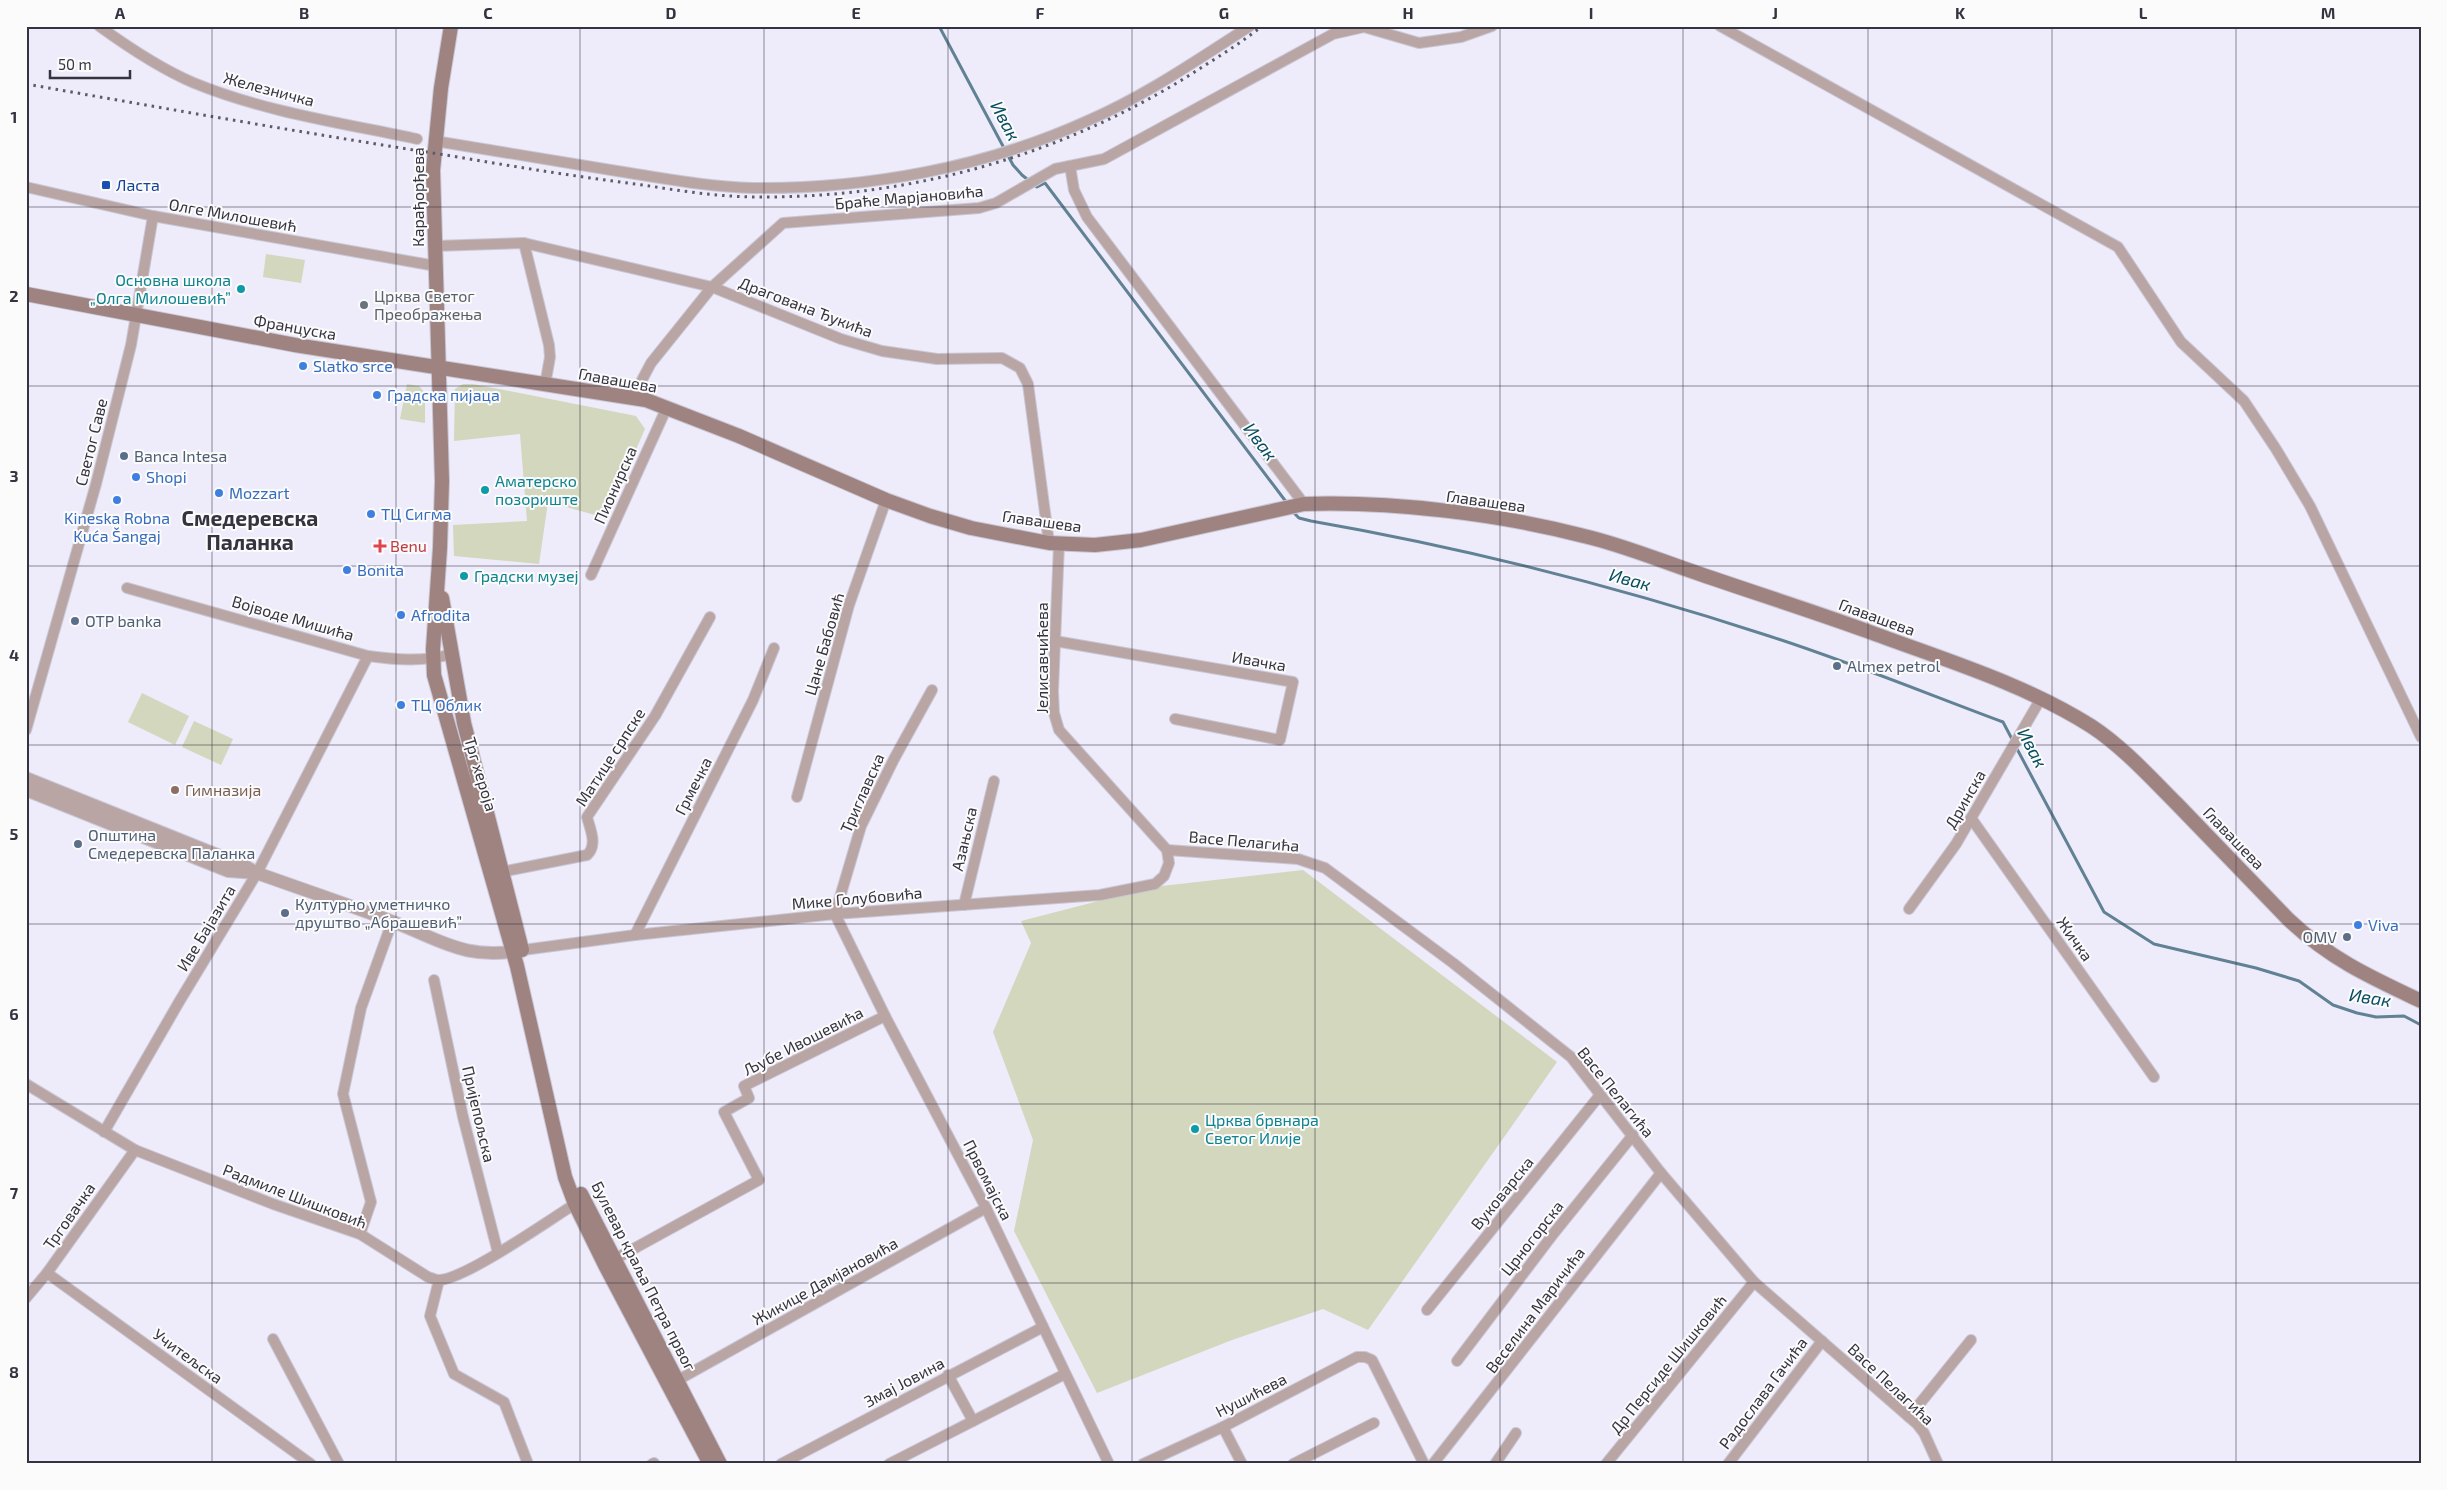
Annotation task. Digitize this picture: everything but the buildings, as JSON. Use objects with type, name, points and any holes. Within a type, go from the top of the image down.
[{"type":"main road","name":"Карађорђева","points":[[440,368],[433,170],[435,141],[451,26]]},
{"type":"main road","name":"Француска","points":[[26,294],[295,345],[440,368]]},
{"type":"main road","name":"Главашева","points":[[440,368],[634,397],[668,408],[739,436],[886,500],[956,524],[1054,543],[1095,545],[1141,540],[1300,505],[1366,504],[1445,512],[1522,523],[1584,536],[1834,620],[1962,667],[2040,700],[2091,726],[2126,754],[2313,942],[2352,968],[2421,1001]]},
{"type":"main road","name":"Трг хероја","points":[[440,368],[442,481],[433,659],[439,692],[477,819],[496,873],[518,951]]},
{"type":"main road","name":"Трг хероја","points":[[438,573],[464,723],[496,873]]},
{"type":"main road","name":"Булевар краља Петра првог","points":[[518,951],[561,1161],[575,1204],[710,1464]]},
{"type":"main road","name":"Булевар краља Петра првог","points":[[518,951],[574,1175],[581,1194],[720,1464]]},
{"type":"street","name":"Железничка","points":[[99,26],[127,46],[193,83],[277,110],[417,138]]},
{"type":"street","name":"Браће Марјановића","points":[[435,141],[693,183],[752,188],[859,181],[981,161],[1028,146],[1089,121],[1158,85],[1250,26]]},
{"type":"street","name":"Браће Марјановића","points":[[634,397],[651,363],[712,287],[782,223],[979,208],[1015,193],[1055,169],[1104,159],[1333,34],[1364,27],[1419,43],[1461,37],[1492,26]]},
{"type":"street","points":[[1720,26],[2118,247],[2181,342],[2244,401],[2281,457],[2310,506],[2421,737]]},
{"type":"street","points":[[1070,166],[1074,190],[1087,217],[1300,505]]},
{"type":"street","name":"Олге Милошевић","points":[[26,188],[153,216],[436,266]]},
{"type":"street","name":"Светог Саве","points":[[26,730],[93,493],[136,315],[153,216]]},
{"type":"street","points":[[524,244],[550,357],[545,385]]},
{"type":"street","name":"Драгована Ђукића","points":[[435,246],[524,244],[712,287],[841,339],[882,351],[936,359],[992,356],[1011,361],[1020,368],[1028,384],[1054,543]]},
{"type":"street","name":"Пионирска","points":[[591,575],[668,408]]},
{"type":"street","name":"Цане Бабовић","points":[[797,797],[847,612],[886,500]]},
{"type":"street","name":"Јелисавчићева","points":[[1054,543],[1054,713],[1059,730],[1167,850]]},
{"type":"street","name":"Војводе Мишића","points":[[127,588],[368,656],[405,661],[433,659],[452,654]]},
{"type":"street","name":"Матице српске","points":[[496,873],[587,855],[590,852],[593,840],[587,817],[654,716],[710,617]]},
{"type":"street","name":"Ивачка","points":[[1055,641],[1293,682],[1280,740],[1175,719]]},
{"type":"street","name":"Грмечка","points":[[635,935],[752,700],[774,648]]},
{"type":"street","name":"Иве Бајазита","points":[[104,1132],[179,1002],[257,873],[368,656]]},
{"type":"street","name":"Триглавска","points":[[835,914],[861,826],[894,759],[932,690]]},
{"type":"street","name":"Дринска","points":[[1909,909],[1956,844],[2040,700]]},
{"type":"street","points":[[26,778],[246,866],[257,873],[392,922],[438,942],[469,952],[490,955],[518,951]]},
{"type":"street","name":"Азањска","points":[[964,905],[994,781]]},
{"type":"street","points":[[26,790],[228,871],[257,873]]},
{"type":"street","name":"Жичка","points":[[1971,818],[2154,1077]]},
{"type":"street","name":"Мике Голубовића","points":[[518,951],[635,935],[835,914],[1100,895],[1155,884],[1164,876],[1169,863],[1167,850]]},
{"type":"street","name":"Васе Пелагића","points":[[1167,850],[1298,859],[1325,868],[1453,963],[1571,1057],[1661,1173],[1754,1282],[1909,1417],[1924,1433],[1938,1464]]},
{"type":"street","name":"Првомајска","points":[[835,914],[885,1016],[986,1208],[1109,1464]]},
{"type":"street","points":[[360,1234],[371,1202],[343,1094],[361,1008],[392,922]]},
{"type":"street","name":"Пријепољска","points":[[434,980],[462,1117],[498,1253]]},
{"type":"street","name":"Љубе Ивошевића","points":[[615,1258],[759,1180],[724,1112],[749,1098],[744,1086],[885,1016]]},
{"type":"street","name":"Радмиле Шишковић","points":[[26,1084],[134,1150],[273,1204],[360,1234],[428,1277],[439,1280]]},
{"type":"street","name":"Вуковарска","points":[[1427,1310],[1600,1095]]},
{"type":"street","name":"Црногорска","points":[[1456,1361],[1560,1225],[1633,1135]]},
{"type":"street","name":"Трговачка","points":[[26,1298],[47,1273],[134,1150]]},
{"type":"street","name":"Веселина Маричића","points":[[1433,1464],[1661,1173]]},
{"type":"street","points":[[528,1464],[504,1402],[454,1374],[430,1316],[439,1280],[452,1277],[498,1253],[575,1204]]},
{"type":"street","name":"Жикице Дамјановића","points":[[678,1380],[986,1208]]},
{"type":"street","name":"Учитељска","points":[[47,1273],[311,1464]]},
{"type":"street","name":"Др Персиде Шишковић","points":[[1606,1464],[1754,1282]]},
{"type":"street","name":"Змај Јовина","points":[[781,1464],[1043,1327]]},
{"type":"street","points":[[273,1339],[339,1464]]},
{"type":"street","points":[[1909,1417],[1971,1340]]},
{"type":"street","name":"Радослава Гачића","points":[[1728,1464],[1822,1342]]},
{"type":"street","name":"Нушићева","points":[[1143,1464],[1223,1427],[1357,1357],[1365,1357],[1372,1360],[1424,1464]]},
{"type":"street","points":[[889,1464],[1065,1374]]},
{"type":"street","points":[[948,1375],[973,1421]]},
{"type":"street","points":[[1294,1464],[1374,1423]]},
{"type":"street","points":[[1223,1427],[1242,1464]]},
{"type":"street","points":[[1495,1464],[1516,1433]]},
{"type":"green space","points":[[266,254],[305,260],[301,283],[263,277]]},
{"type":"green space","points":[[407,384],[419,386],[425,393],[425,423],[400,419]]},
{"type":"green space","points":[[463,384],[473,384],[636,416],[645,429],[606,518],[548,502],[539,564],[454,556],[453,525],[527,521],[520,434],[454,441],[455,389]]},
{"type":"green space","points":[[142,693],[189,716],[175,745],[128,722]]},
{"type":"green space","points":[[194,721],[233,739],[221,765],[182,747]]},
{"type":"green space","points":[[1303,870],[1557,1062],[1368,1330],[1323,1309],[1232,1340],[1097,1393],[1014,1231],[1033,1140],[993,1032],[1031,943],[1021,921],[1153,887]]},
{"type":"waterway","name":"Ивак","points":[[939,26],[1013,165],[1037,187],[1045,183],[1287,503]]},
{"type":"waterway","name":"Ивак","points":[[1292,511],[1299,518],[1427,543],[1542,570],[1713,618],[1857,667],[2003,722],[2013,741]]},
{"type":"waterway","name":"Ивак","points":[[2016,747],[2104,912],[2154,944],[2256,968],[2299,981],[2333,1005],[2357,1013],[2376,1017],[2404,1016],[2421,1025]]},
{"type":"railway","points":[[26,84],[292,130],[595,179],[730,196],[816,195],[873,190],[929,180],[985,166],[1039,149],[1092,127],[1143,102],[1193,73],[1262,26]]},
{"type":"place","name":"Ласта","points":[[106,185]]},
{"type":"place","name":"Основна школа „Олга Милошевић”","points":[[241,289]]},
{"type":"place","name":"Црква Светог Преображења","points":[[364,305]]},
{"type":"place","name":"Slatko srce","points":[[303,366]]},
{"type":"place","name":"Градска пијаца","points":[[377,395]]},
{"type":"place","name":"Banca Intesa","points":[[124,456]]},
{"type":"place","name":"Shopi","points":[[136,477]]},
{"type":"place","name":"Аматерско позориште","points":[[485,490]]},
{"type":"place","name":"Mozzart","points":[[219,493]]},
{"type":"place","name":"Kineska Robna Kuća Šangaj","points":[[117,500]]},
{"type":"place","name":"ТЦ Сигма","points":[[371,514]]},
{"type":"place","name":"Benu","points":[[380,546]]},
{"type":"place","name":"Bonita","points":[[347,570]]},
{"type":"place","name":"Градски музеј","points":[[464,576]]},
{"type":"place","name":"Afrodita","points":[[401,615]]},
{"type":"place","name":"OTP banka","points":[[75,621]]},
{"type":"place","name":"Almex petrol","points":[[1837,666]]},
{"type":"place","name":"ТЦ Облик","points":[[401,705]]},
{"type":"place","name":"Гимназија","points":[[175,790]]},
{"type":"place","name":"Општина Смедеревска Паланка","points":[[78,844]]},
{"type":"place","name":"Културно уметничко друштво „Абрашевић”","points":[[285,913]]},
{"type":"place","name":"Viva","points":[[2358,925]]},
{"type":"place","name":"OMV","points":[[2347,937]]},
{"type":"place","name":"Црква брвнара Светог Илије","points":[[1195,1129]]},
{"type":"district","name":"Смедеревска Паланка","points":[[250,531]]}]
